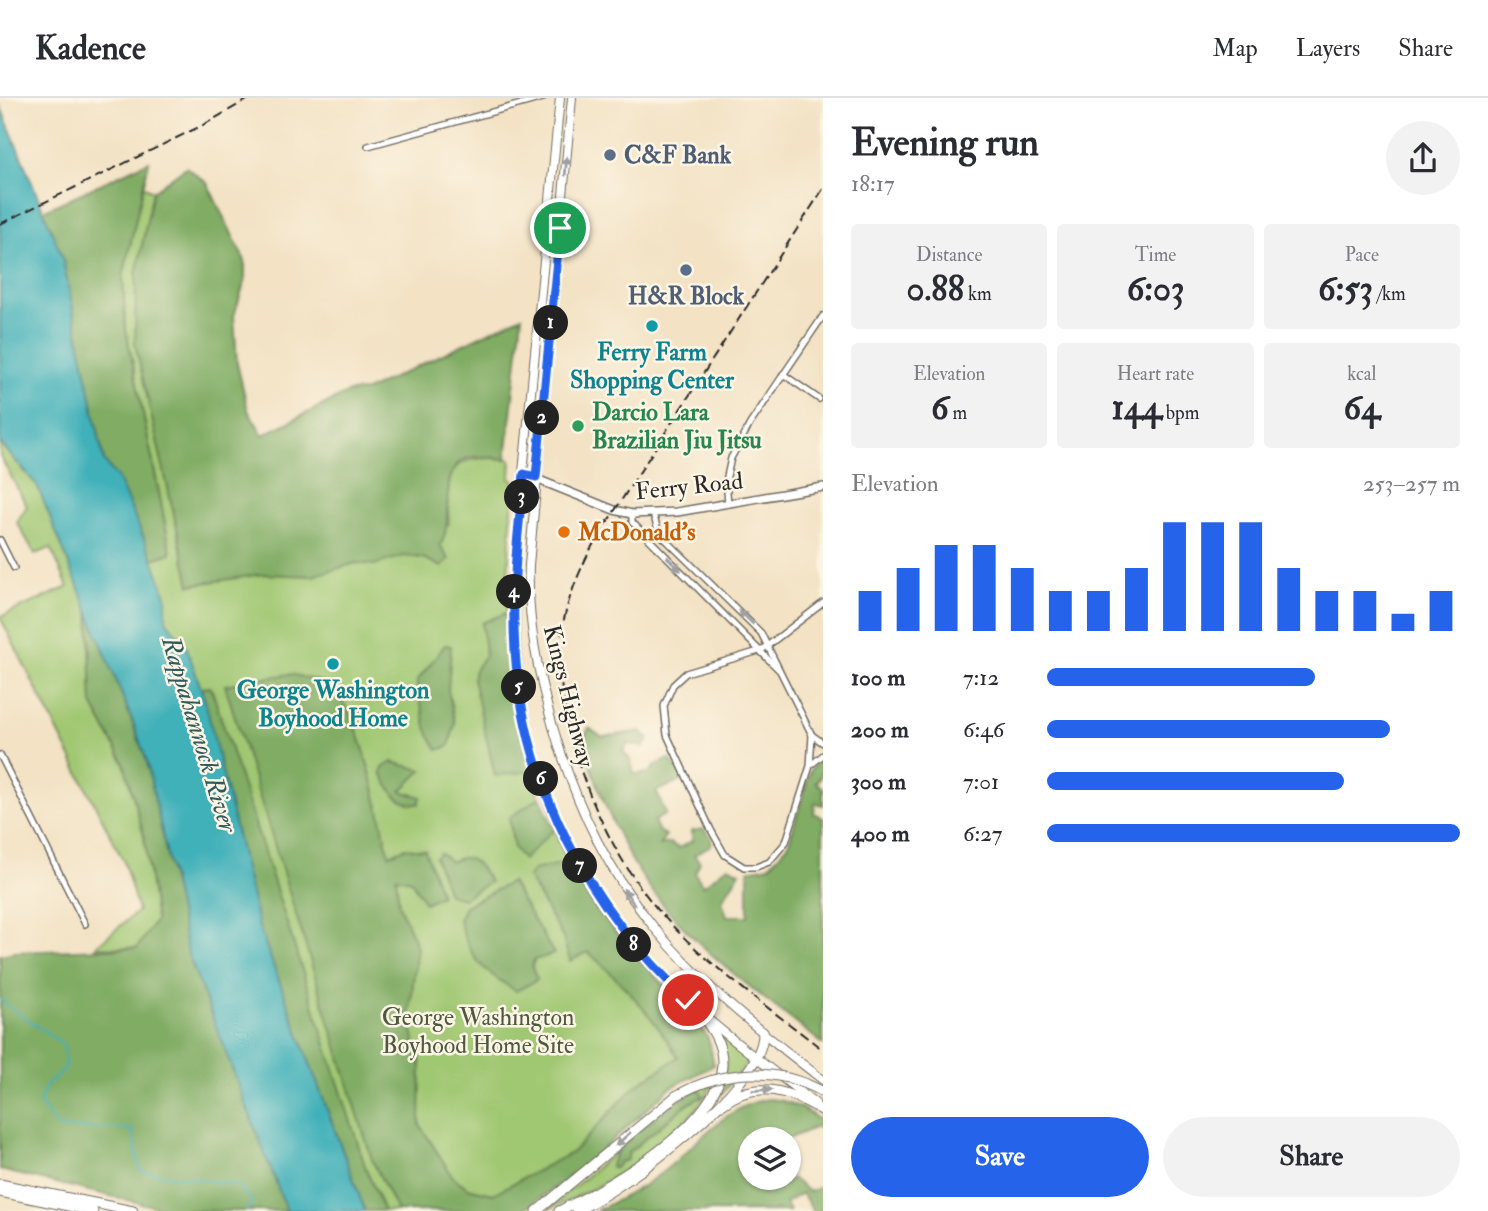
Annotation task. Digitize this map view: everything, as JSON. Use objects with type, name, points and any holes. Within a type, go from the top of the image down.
[{"type":"highway","points":[[559,1211],[603,1188],[645,1159],[696,1117],[717,1090],[722,1065],[720,1045],[695,1006]]},
{"type":"highway","points":[[704,1119],[757,1058],[762,1046],[763,1032]]},
{"type":"highway","points":[[537,1211],[676,1096],[706,1081],[738,1074],[788,1077],[823,1092]]},
{"type":"highway","points":[[576,1211],[628,1181],[704,1119],[739,1095],[765,1088],[794,1095],[823,1110]]},
{"type":"highway","points":[[0,1177],[133,1211]]},
{"type":"highway","points":[[0,1184],[60,1194]]},
{"type":"highway","points":[[3,1193],[93,1211]]},
{"type":"main road","name":"Kings Highway","points":[[560,98],[515,567],[514,648],[521,704],[534,761],[560,828],[606,909],[646,960],[695,1006],[823,1110]]},
{"type":"main road","name":"Kings Highway","points":[[572,98],[528,579],[531,626],[545,699],[564,765],[584,817],[611,870],[642,916],[687,967],[823,1080]]},
{"type":"main road","name":"Ferry Road","points":[[524,474],[614,510],[632,514],[653,514],[823,488]]},
{"type":"street","points":[[368,146],[543,98]]},
{"type":"street","points":[[728,503],[726,481],[731,458],[823,316]]},
{"type":"street","points":[[783,374],[819,399]]},
{"type":"street","points":[[632,514],[632,522],[762,650],[782,674]]},
{"type":"street","points":[[653,514],[659,533],[756,627],[770,646],[812,734],[823,743]]},
{"type":"street","points":[[0,540],[14,568]]},
{"type":"street","points":[[812,734],[810,766],[786,842],[775,857],[756,867],[744,867],[730,860],[711,830],[667,735],[664,706],[673,685],[686,673],[770,646],[823,603]]},
{"type":"street","points":[[0,755],[85,924]]},
{"type":"street","points":[[810,766],[823,755]]},
{"type":"green space","points":[[149,161],[123,277],[125,325],[171,553],[153,559],[118,479],[104,461],[62,256],[43,211]]},
{"type":"green space","points":[[186,167],[207,183],[245,261],[245,280],[234,316],[237,363],[248,410],[263,435],[349,392],[366,391],[522,316],[506,459],[473,457],[461,461],[453,470],[449,481],[445,535],[440,546],[449,559],[442,567],[423,558],[403,556],[374,565],[356,563],[312,576],[263,574],[190,585],[135,344],[136,275],[153,191]]},
{"type":"green space","name":"George Washington Boyhood Home Site","points":[[143,186],[153,191],[136,275],[181,549],[449,524],[448,488],[456,468],[475,459],[511,459],[510,479],[514,479],[507,596],[508,654],[514,712],[529,770],[553,830],[584,887],[628,948],[692,1014],[708,1040],[714,1065],[670,1088],[584,1166],[522,1211],[365,1211],[259,927],[205,700],[183,640],[172,631],[166,620],[166,596],[153,559],[171,552],[125,325],[123,276]]},
{"type":"green space","points":[[0,443],[37,485],[89,607],[92,704],[124,763],[144,836],[156,920],[138,948],[95,947],[138,911],[124,862],[0,617],[68,587],[51,548],[35,554],[17,522],[27,506],[0,456]]},
{"type":"green space","points":[[89,607],[147,762],[188,954],[287,1211],[174,1211],[0,1170],[0,955],[14,952],[137,948],[156,920],[144,836],[124,763],[92,704]]},
{"type":"green space","points":[[506,613],[514,713],[532,771],[495,776],[473,679],[475,670],[485,655],[482,623]]},
{"type":"green space","points":[[445,645],[451,646],[448,690],[455,724],[449,746],[438,750],[427,730],[417,681]]},
{"type":"green space","points":[[290,674],[322,682],[339,696],[360,737],[389,855],[405,848],[425,850],[441,895],[425,903],[411,880],[396,877],[399,905],[417,947],[409,1020],[421,1064],[420,1125],[453,1177],[468,1188],[493,1194],[573,1152],[634,1087],[678,1057],[637,1001],[588,952],[570,961],[563,938],[528,877],[533,870],[564,863],[572,866],[618,936],[695,1020],[708,1038],[714,1065],[670,1088],[584,1166],[522,1211],[397,1211],[372,1160],[225,685]]},
{"type":"green space","points":[[211,687],[366,1169],[384,1211],[365,1211],[259,927],[201,688]]},
{"type":"green space","points":[[589,728],[602,737],[641,731],[649,740],[643,747],[628,744],[623,751],[631,761],[634,774],[649,773],[656,765],[670,759],[684,780],[656,791],[666,814],[654,821],[659,832],[666,835],[660,845],[669,843],[679,848],[692,841],[692,831],[703,829],[712,838],[711,845],[694,855],[700,862],[695,873],[703,886],[728,866],[740,872],[722,900],[727,916],[748,916],[748,870],[769,866],[788,845],[811,769],[820,759],[823,761],[823,772],[816,783],[823,788],[823,805],[815,803],[814,813],[823,818],[823,1044],[720,962],[673,916],[652,891],[626,850],[605,804],[582,741]]},
{"type":"green space","points":[[392,762],[422,770],[401,791],[421,797],[419,804],[400,799],[388,785],[381,773],[383,768]]},
{"type":"green space","points":[[540,797],[554,829],[523,860],[514,848],[509,818]]},
{"type":"green space","points":[[440,853],[451,862],[469,859],[483,871],[490,882],[463,898],[448,894],[435,857]]},
{"type":"green space","points":[[511,882],[554,954],[534,960],[532,967],[537,980],[516,991],[494,977],[479,963],[468,945],[459,920],[465,906]]},
{"type":"green space","points":[[721,1035],[751,1059],[717,1099],[726,1065]]},
{"type":"green space","points":[[713,1084],[682,1125],[662,1143],[594,1188],[547,1210],[616,1151],[611,1167],[615,1168],[619,1162],[627,1160],[629,1152],[686,1104],[703,1096],[699,1089]]},
{"type":"green space","points":[[699,1089],[703,1096],[686,1105],[629,1152],[627,1160],[619,1162],[615,1168],[611,1167],[614,1158],[633,1135],[676,1102]]},
{"type":"green space","points":[[768,1099],[791,1103],[823,1123],[823,1131],[816,1127],[801,1133],[801,1127],[738,1127],[738,1190],[760,1190],[765,1194],[772,1190],[801,1190],[801,1185],[809,1192],[823,1186],[823,1211],[813,1211],[802,1193],[785,1203],[790,1211],[596,1211],[653,1179],[727,1116]]},
{"type":"water","name":"Rappahannock River","points":[[0,105],[62,256],[104,461],[118,479],[153,559],[166,596],[166,620],[187,648],[205,700],[259,927],[365,1211],[287,1211],[188,954],[147,762],[133,722],[37,485],[0,443]]},
{"type":"waterway","points":[[0,1000],[64,1045],[65,1068],[46,1086],[39,1103],[59,1128],[132,1129],[140,1171],[238,1185],[252,1202],[246,1211]]},
{"type":"railway","points":[[0,224],[205,124],[250,98]]},
{"type":"railway","points":[[823,189],[595,541],[569,602],[563,624],[560,659],[570,734],[582,772],[596,810],[633,877],[672,926],[692,945],[823,1050]]},
{"type":"place","name":"C&F Bank","points":[[610,155]]},
{"type":"place","name":"H&R Block","points":[[686,270]]},
{"type":"place","name":"Ferry Farm Shopping Center","points":[[652,326]]},
{"type":"place","name":"Darcio Lara Brazilian Jiu Jitsu","points":[[578,426]]},
{"type":"place","name":"McDonald's","points":[[564,532]]},
{"type":"place","name":"George Washington Boyhood Home","points":[[333,664]]},
{"type":"route","points":[[560,228],[536,477],[524,474],[515,567],[514,648],[521,704],[534,761],[551,807],[575,858],[621,929],[646,960],[688,1000]]}]
